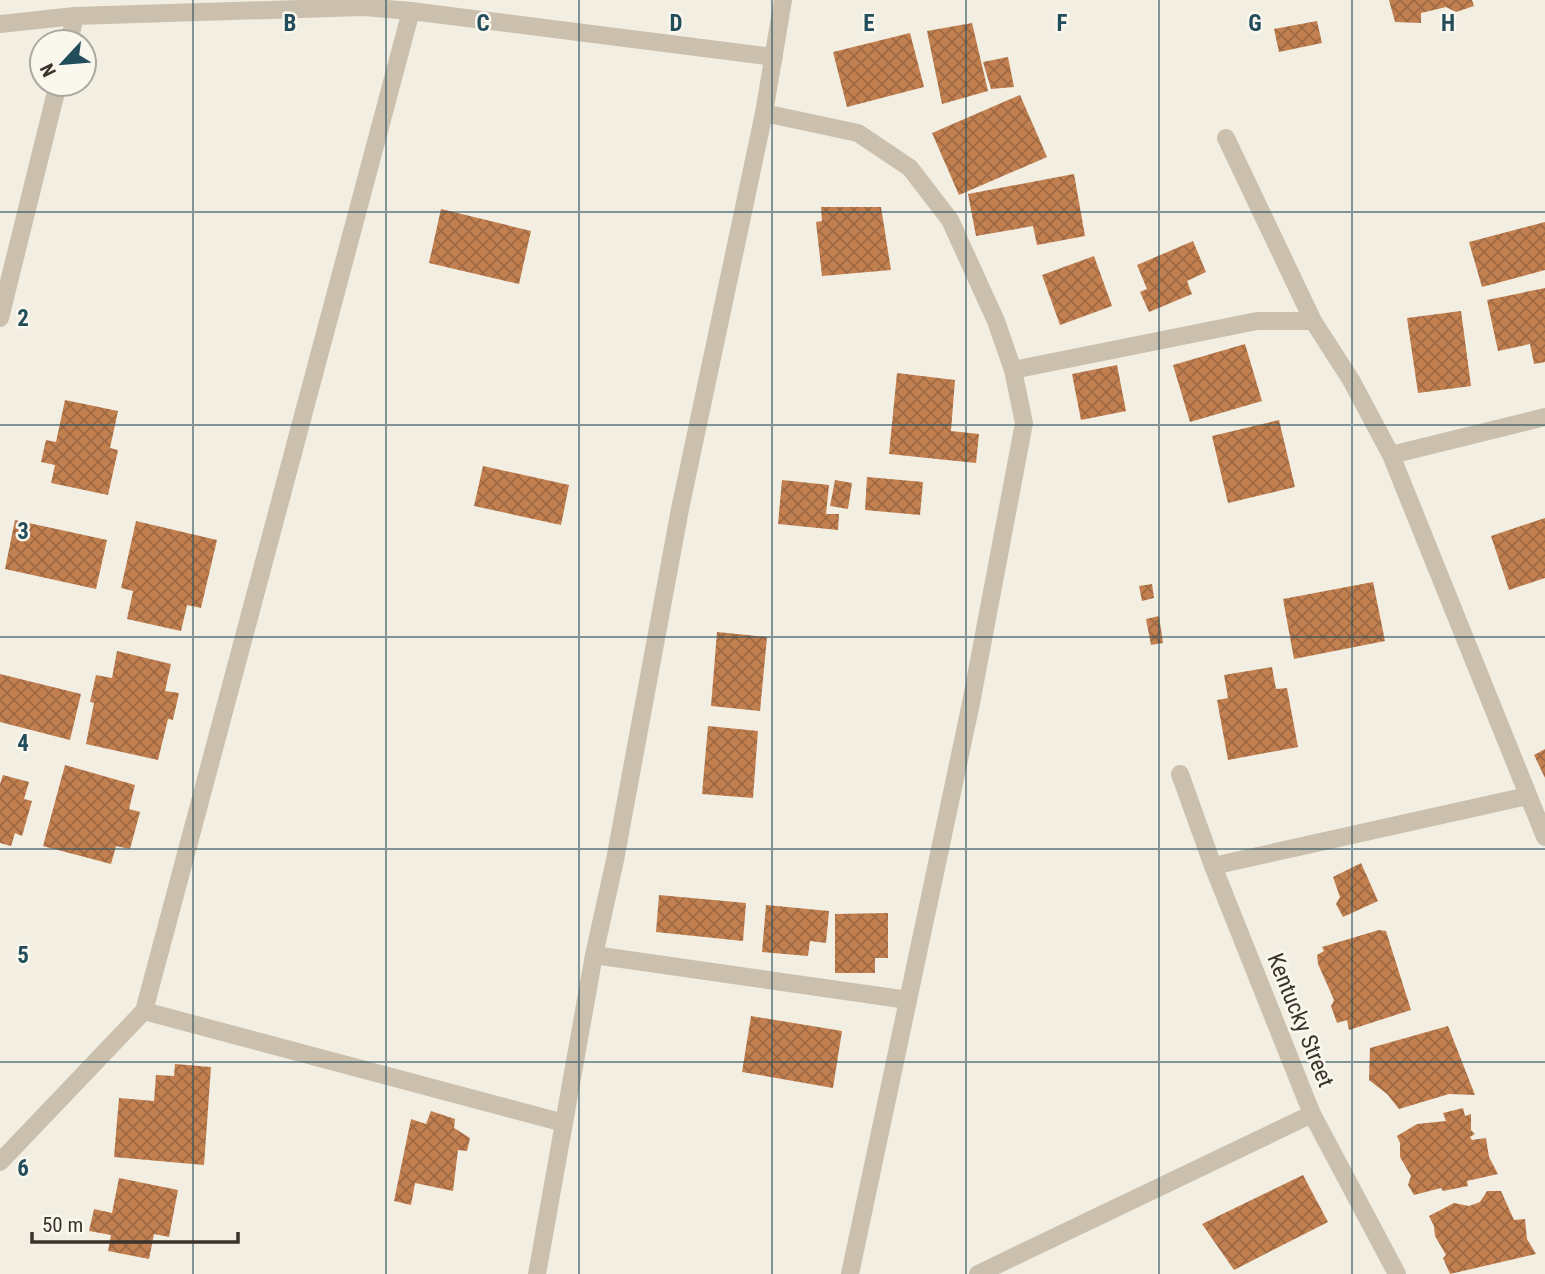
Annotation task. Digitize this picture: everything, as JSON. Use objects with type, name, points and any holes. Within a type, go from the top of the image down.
[{"type":"street","points":[[537,1274],[594,955],[615,860],[680,509],[764,113],[783,0]]},
{"type":"street","points":[[0,24],[75,16],[364,4],[774,57]]},
{"type":"street","points":[[0,1162],[144,1011],[411,11]]},
{"type":"street","points":[[72,28],[75,16]]},
{"type":"street","points":[[0,318],[55,98]]},
{"type":"street","points":[[764,113],[858,132],[910,168],[950,220],[996,321],[1013,370],[1024,423],[971,703],[850,1274]]},
{"type":"street","points":[[1226,138],[1313,321],[1351,380],[1391,455],[1545,836]]},
{"type":"street","points":[[1013,370],[1256,321],[1313,321]]},
{"type":"street","points":[[1391,455],[1545,417]]},
{"type":"street","name":"Kentucky Street","points":[[1180,774],[1213,866],[1312,1114],[1397,1274]]},
{"type":"street","points":[[1213,866],[1527,796]]},
{"type":"street","points":[[594,955],[908,1000]]},
{"type":"street","points":[[144,1011],[564,1123]]},
{"type":"street","points":[[978,1274],[1312,1114]]},
{"type":"building","points":[[1389,0],[1472,0],[1474,6],[1456,12],[1446,7],[1421,13],[1421,23],[1395,22]]},
{"type":"building","points":[[1317,21],[1322,43],[1279,52],[1274,29]]},
{"type":"building","points":[[972,23],[988,91],[942,104],[927,31]]},
{"type":"building","points":[[910,33],[924,87],[847,107],[833,52]]},
{"type":"building","points":[[1008,57],[1014,87],[991,89],[983,62]]},
{"type":"building","points":[[1020,95],[1047,157],[959,195],[932,133]]},
{"type":"building","points":[[1074,174],[1085,236],[1037,245],[1033,226],[976,236],[968,194]]},
{"type":"building","points":[[821,207],[881,207],[891,270],[822,276],[816,222],[822,221]]},
{"type":"building","points":[[441,209],[531,231],[519,284],[429,263]]},
{"type":"building","points":[[1545,222],[1545,270],[1482,287],[1469,242]]},
{"type":"building","points":[[1193,241],[1206,272],[1187,281],[1192,294],[1149,312],[1140,292],[1147,289],[1137,265]]},
{"type":"building","points":[[1094,256],[1112,306],[1060,325],[1042,275]]},
{"type":"building","points":[[1545,288],[1545,362],[1534,364],[1530,344],[1498,351],[1487,300]]},
{"type":"building","points":[[1461,311],[1471,386],[1418,393],[1407,318]]},
{"type":"building","points":[[1245,344],[1262,401],[1190,422],[1173,365]]},
{"type":"building","points":[[1117,365],[1126,411],[1081,420],[1072,374]]},
{"type":"building","points":[[897,373],[955,380],[951,431],[979,434],[976,463],[889,454]]},
{"type":"building","points":[[65,400],[118,411],[110,448],[118,450],[108,495],[51,483],[55,465],[41,462],[46,440],[56,442]]},
{"type":"building","points":[[1279,420],[1295,487],[1228,503],[1212,436]]},
{"type":"building","points":[[483,466],[569,485],[561,525],[474,506]]},
{"type":"building","points":[[867,477],[923,482],[920,515],[865,510]]},
{"type":"building","points":[[782,480],[829,485],[826,514],[839,514],[838,530],[778,524]]},
{"type":"building","points":[[835,480],[852,483],[848,509],[830,506]]},
{"type":"building","points":[[1545,518],[1545,578],[1509,590],[1491,536]]},
{"type":"building","points":[[15,520],[107,540],[96,589],[5,569]]},
{"type":"building","points":[[136,521],[217,540],[201,608],[187,605],[181,631],[127,619],[133,591],[121,588]]},
{"type":"building","points":[[1373,582],[1385,641],[1294,659],[1283,599]]},
{"type":"building","points":[[1152,584],[1154,598],[1142,601],[1139,586]]},
{"type":"building","points":[[1159,616],[1163,643],[1151,645],[1146,619]]},
{"type":"building","points":[[717,632],[767,637],[760,711],[711,706]]},
{"type":"building","points":[[117,651],[171,664],[165,691],[179,693],[173,720],[168,719],[158,760],[86,744],[96,675],[112,678]]},
{"type":"building","points":[[1272,667],[1276,689],[1287,688],[1298,747],[1228,760],[1217,700],[1228,698],[1224,675]]},
{"type":"building","points":[[0,674],[81,694],[70,740],[0,722]]},
{"type":"building","points":[[708,726],[758,731],[753,798],[702,794]]},
{"type":"building","points":[[1545,749],[1545,778],[1534,755]]},
{"type":"building","points":[[65,765],[135,785],[129,809],[140,812],[130,849],[116,846],[111,864],[43,846]]},
{"type":"building","points":[[3,775],[29,782],[24,799],[32,801],[22,836],[15,833],[11,846],[0,843],[0,784]]},
{"type":"building","points":[[1361,863],[1378,901],[1343,917],[1336,904],[1340,897],[1333,877]]},
{"type":"building","points":[[659,895],[746,903],[743,941],[656,932]]},
{"type":"building","points":[[766,905],[829,911],[826,943],[810,941],[808,956],[762,952]]},
{"type":"building","points":[[888,913],[888,958],[875,958],[875,973],[835,973],[835,914]]},
{"type":"building","points":[[1379,930],[1386,931],[1411,1010],[1349,1030],[1347,1020],[1337,1023],[1331,1006],[1334,1000],[1318,964],[1317,955],[1324,951],[1322,947]]},
{"type":"building","points":[[751,1016],[842,1031],[833,1088],[742,1072]]},
{"type":"building","points":[[1448,1026],[1475,1095],[1449,1094],[1399,1109],[1387,1094],[1369,1080],[1370,1048]]},
{"type":"building","points":[[175,1064],[211,1067],[204,1165],[114,1157],[119,1098],[154,1101],[156,1075],[174,1076]]},
{"type":"building","points":[[1463,1108],[1465,1116],[1471,1114],[1471,1130],[1475,1134],[1470,1137],[1472,1140],[1486,1138],[1489,1157],[1498,1174],[1467,1181],[1468,1186],[1443,1191],[1441,1188],[1414,1195],[1408,1185],[1411,1176],[1400,1157],[1397,1136],[1417,1124],[1446,1121],[1443,1113]]},
{"type":"building","points":[[431,1111],[455,1119],[454,1128],[470,1138],[467,1151],[458,1150],[453,1191],[415,1183],[411,1205],[394,1201],[411,1119],[426,1124]]},
{"type":"building","points":[[1303,1175],[1328,1222],[1234,1270],[1202,1224]]},
{"type":"building","points":[[119,1178],[178,1190],[169,1237],[154,1234],[149,1259],[108,1251],[111,1235],[89,1231],[94,1209],[112,1213]]},
{"type":"building","points":[[1487,1191],[1501,1191],[1514,1220],[1525,1219],[1527,1239],[1536,1254],[1450,1274],[1443,1258],[1446,1255],[1435,1236],[1429,1216],[1454,1203],[1469,1206],[1480,1202]]}]
